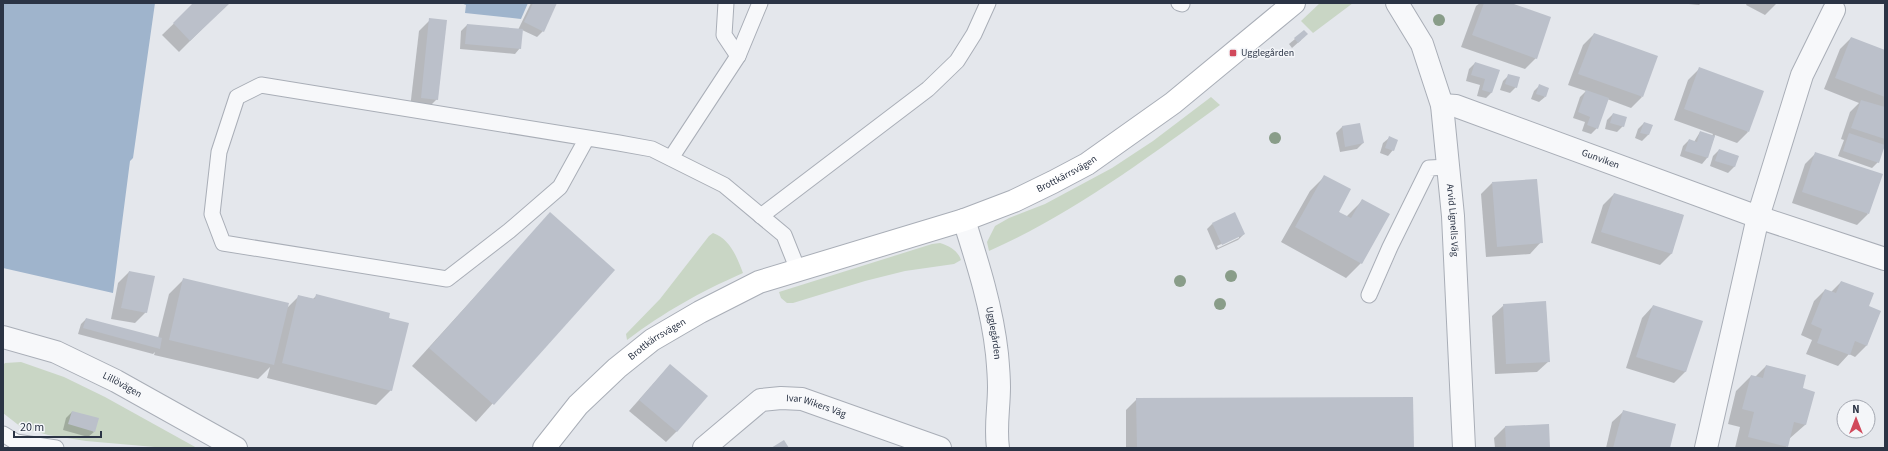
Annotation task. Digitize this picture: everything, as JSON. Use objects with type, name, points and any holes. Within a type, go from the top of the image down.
[{"type":"street","name":"Brottkärrsvägen","points":[[544,448],[578,405],[618,368],[652,340],[700,312],[759,282],[964,220],[1014,201],[1087,164],[1173,103],[1294,3]]},
{"type":"street","name":"Arvid Lignells Väg","points":[[1397,3],[1422,44],[1442,105],[1449,167],[1456,276],[1464,448]]},
{"type":"street","points":[[1706,448],[1758,216],[1802,75],[1834,10]]},
{"type":"street","name":"Gunviken","points":[[1442,105],[1456,106],[1758,216],[1885,259]]},
{"type":"street","name":"Ugglegården","points":[[964,220],[979,265],[997,353],[999,387],[996,434],[998,448]]},
{"type":"street","name":"Lillövägen","points":[[3,337],[56,352],[116,381],[236,448]]},
{"type":"street","name":"Ivar Wikers Väg","points":[[704,448],[761,400],[781,398],[802,399],[940,448]]},
{"type":"lane","points":[[726,3],[724,36],[738,56]]},
{"type":"lane","points":[[671,158],[738,56],[760,3]]},
{"type":"lane","points":[[761,216],[928,89],[957,61],[974,34],[988,3]]},
{"type":"lane","points":[[587,138],[560,187],[509,231],[447,279],[223,243],[212,214],[219,152],[237,97],[261,85],[587,138],[652,149],[724,186],[761,216],[784,236],[798,270]]},
{"type":"lane","points":[[1369,295],[1390,247],[1429,168],[1449,167]]},
{"type":"lane","points":[[3,434],[16,442],[56,448]]},
{"type":"green space","points":[[1320,3],[1353,3],[1313,33],[1301,21]]},
{"type":"green space","points":[[1211,97],[1220,105],[1137,165],[1049,221],[989,251],[987,242],[995,226],[1009,218],[1045,204],[1112,168],[1153,141]]},
{"type":"green space","points":[[713,233],[724,240],[732,249],[743,273],[683,303],[655,320],[627,340],[626,334],[660,299],[709,236]]},
{"type":"green space","points":[[940,243],[953,249],[961,260],[954,264],[905,271],[865,281],[793,303],[787,303],[781,298],[779,292],[932,244]]},
{"type":"green space","points":[[21,362],[64,377],[105,397],[197,448],[166,448],[86,441],[48,435],[21,427],[3,413],[3,365],[5,363]]},
{"type":"water","points":[[3,3],[155,3],[133,158],[130,161],[113,293],[3,268]]},
{"type":"water","points":[[461,3],[528,3],[521,19],[465,13],[466,5]]},
{"type":"building","points":[[193,3],[229,4],[190,41],[173,23]]},
{"type":"building","points":[[533,3],[557,3],[544,32],[524,22]]},
{"type":"building","points":[[1484,3],[1511,3],[1551,17],[1537,59],[1472,35]]},
{"type":"building","points":[[429,18],[447,20],[438,100],[421,98]]},
{"type":"building","points":[[467,24],[523,29],[521,49],[465,44]]},
{"type":"building","points":[[1304,30],[1308,34],[1298,43],[1294,38]]},
{"type":"building","points":[[1594,33],[1658,56],[1643,97],[1578,74]]},
{"type":"building","points":[[1851,37],[1885,50],[1885,97],[1835,78]]},
{"type":"building","points":[[1475,62],[1500,70],[1492,93],[1482,90],[1485,79],[1471,75]]},
{"type":"building","points":[[1699,67],[1764,91],[1749,132],[1684,109]]},
{"type":"building","points":[[1508,74],[1520,77],[1517,88],[1505,84]]},
{"type":"building","points":[[1539,84],[1549,88],[1546,97],[1536,94]]},
{"type":"building","points":[[1586,90],[1609,98],[1598,129],[1587,125],[1590,117],[1578,112]]},
{"type":"building","points":[[1861,100],[1885,107],[1885,139],[1851,128]]},
{"type":"building","points":[[1613,113],[1627,117],[1624,127],[1610,123]]},
{"type":"building","points":[[1644,122],[1653,125],[1649,135],[1640,133]]},
{"type":"building","points":[[1360,123],[1364,143],[1345,147],[1342,126]]},
{"type":"building","points":[[1700,131],[1715,136],[1708,158],[1685,151],[1689,139],[1697,142]]},
{"type":"building","points":[[1849,133],[1885,145],[1879,163],[1843,151]]},
{"type":"building","points":[[1389,136],[1398,140],[1394,151],[1385,148]]},
{"type":"building","points":[[1719,149],[1739,156],[1735,167],[1715,161]]},
{"type":"building","points":[[1815,152],[1883,174],[1869,214],[1802,192]]},
{"type":"building","points":[[1324,175],[1351,189],[1339,212],[1351,218],[1362,199],[1390,214],[1362,264],[1295,227]]},
{"type":"building","points":[[1537,179],[1543,243],[1497,247],[1492,182]]},
{"type":"building","points":[[1614,193],[1684,215],[1672,254],[1601,232]]},
{"type":"building","points":[[550,212],[615,270],[494,405],[429,348]]},
{"type":"building","points":[[1235,212],[1245,234],[1222,245],[1212,223]]},
{"type":"building","points":[[129,271],[155,276],[147,313],[121,308]]},
{"type":"building","points":[[183,278],[289,303],[274,365],[169,340]]},
{"type":"building","points":[[1841,281],[1874,293],[1869,306],[1881,311],[1867,346],[1855,341],[1850,355],[1817,343],[1822,329],[1811,324],[1825,289],[1836,293]]},
{"type":"building","points":[[316,294],[390,313],[389,318],[409,323],[392,391],[282,363],[298,295],[315,299]]},
{"type":"building","points":[[1546,301],[1550,362],[1506,364],[1503,304]]},
{"type":"building","points":[[1653,305],[1703,321],[1686,372],[1636,357]]},
{"type":"building","points":[[86,318],[162,338],[160,349],[83,328]]},
{"type":"building","points":[[670,364],[708,396],[677,432],[639,400]]},
{"type":"building","points":[[1766,365],[1806,375],[1803,388],[1815,392],[1806,425],[1794,422],[1788,447],[1748,437],[1754,412],[1742,409],[1751,375],[1763,378]]},
{"type":"building","points":[[1413,397],[1414,448],[1137,448],[1136,398]]},
{"type":"building","points":[[1623,410],[1676,424],[1670,448],[1613,448]]},
{"type":"building","points":[[72,411],[99,418],[95,432],[68,424]]},
{"type":"building","points":[[1549,424],[1550,448],[1506,448],[1505,426]]},
{"type":"building","points":[[784,440],[789,448],[771,448]]},
{"type":"place","name":"Ugglegården","points":[[1233,53]]}]
